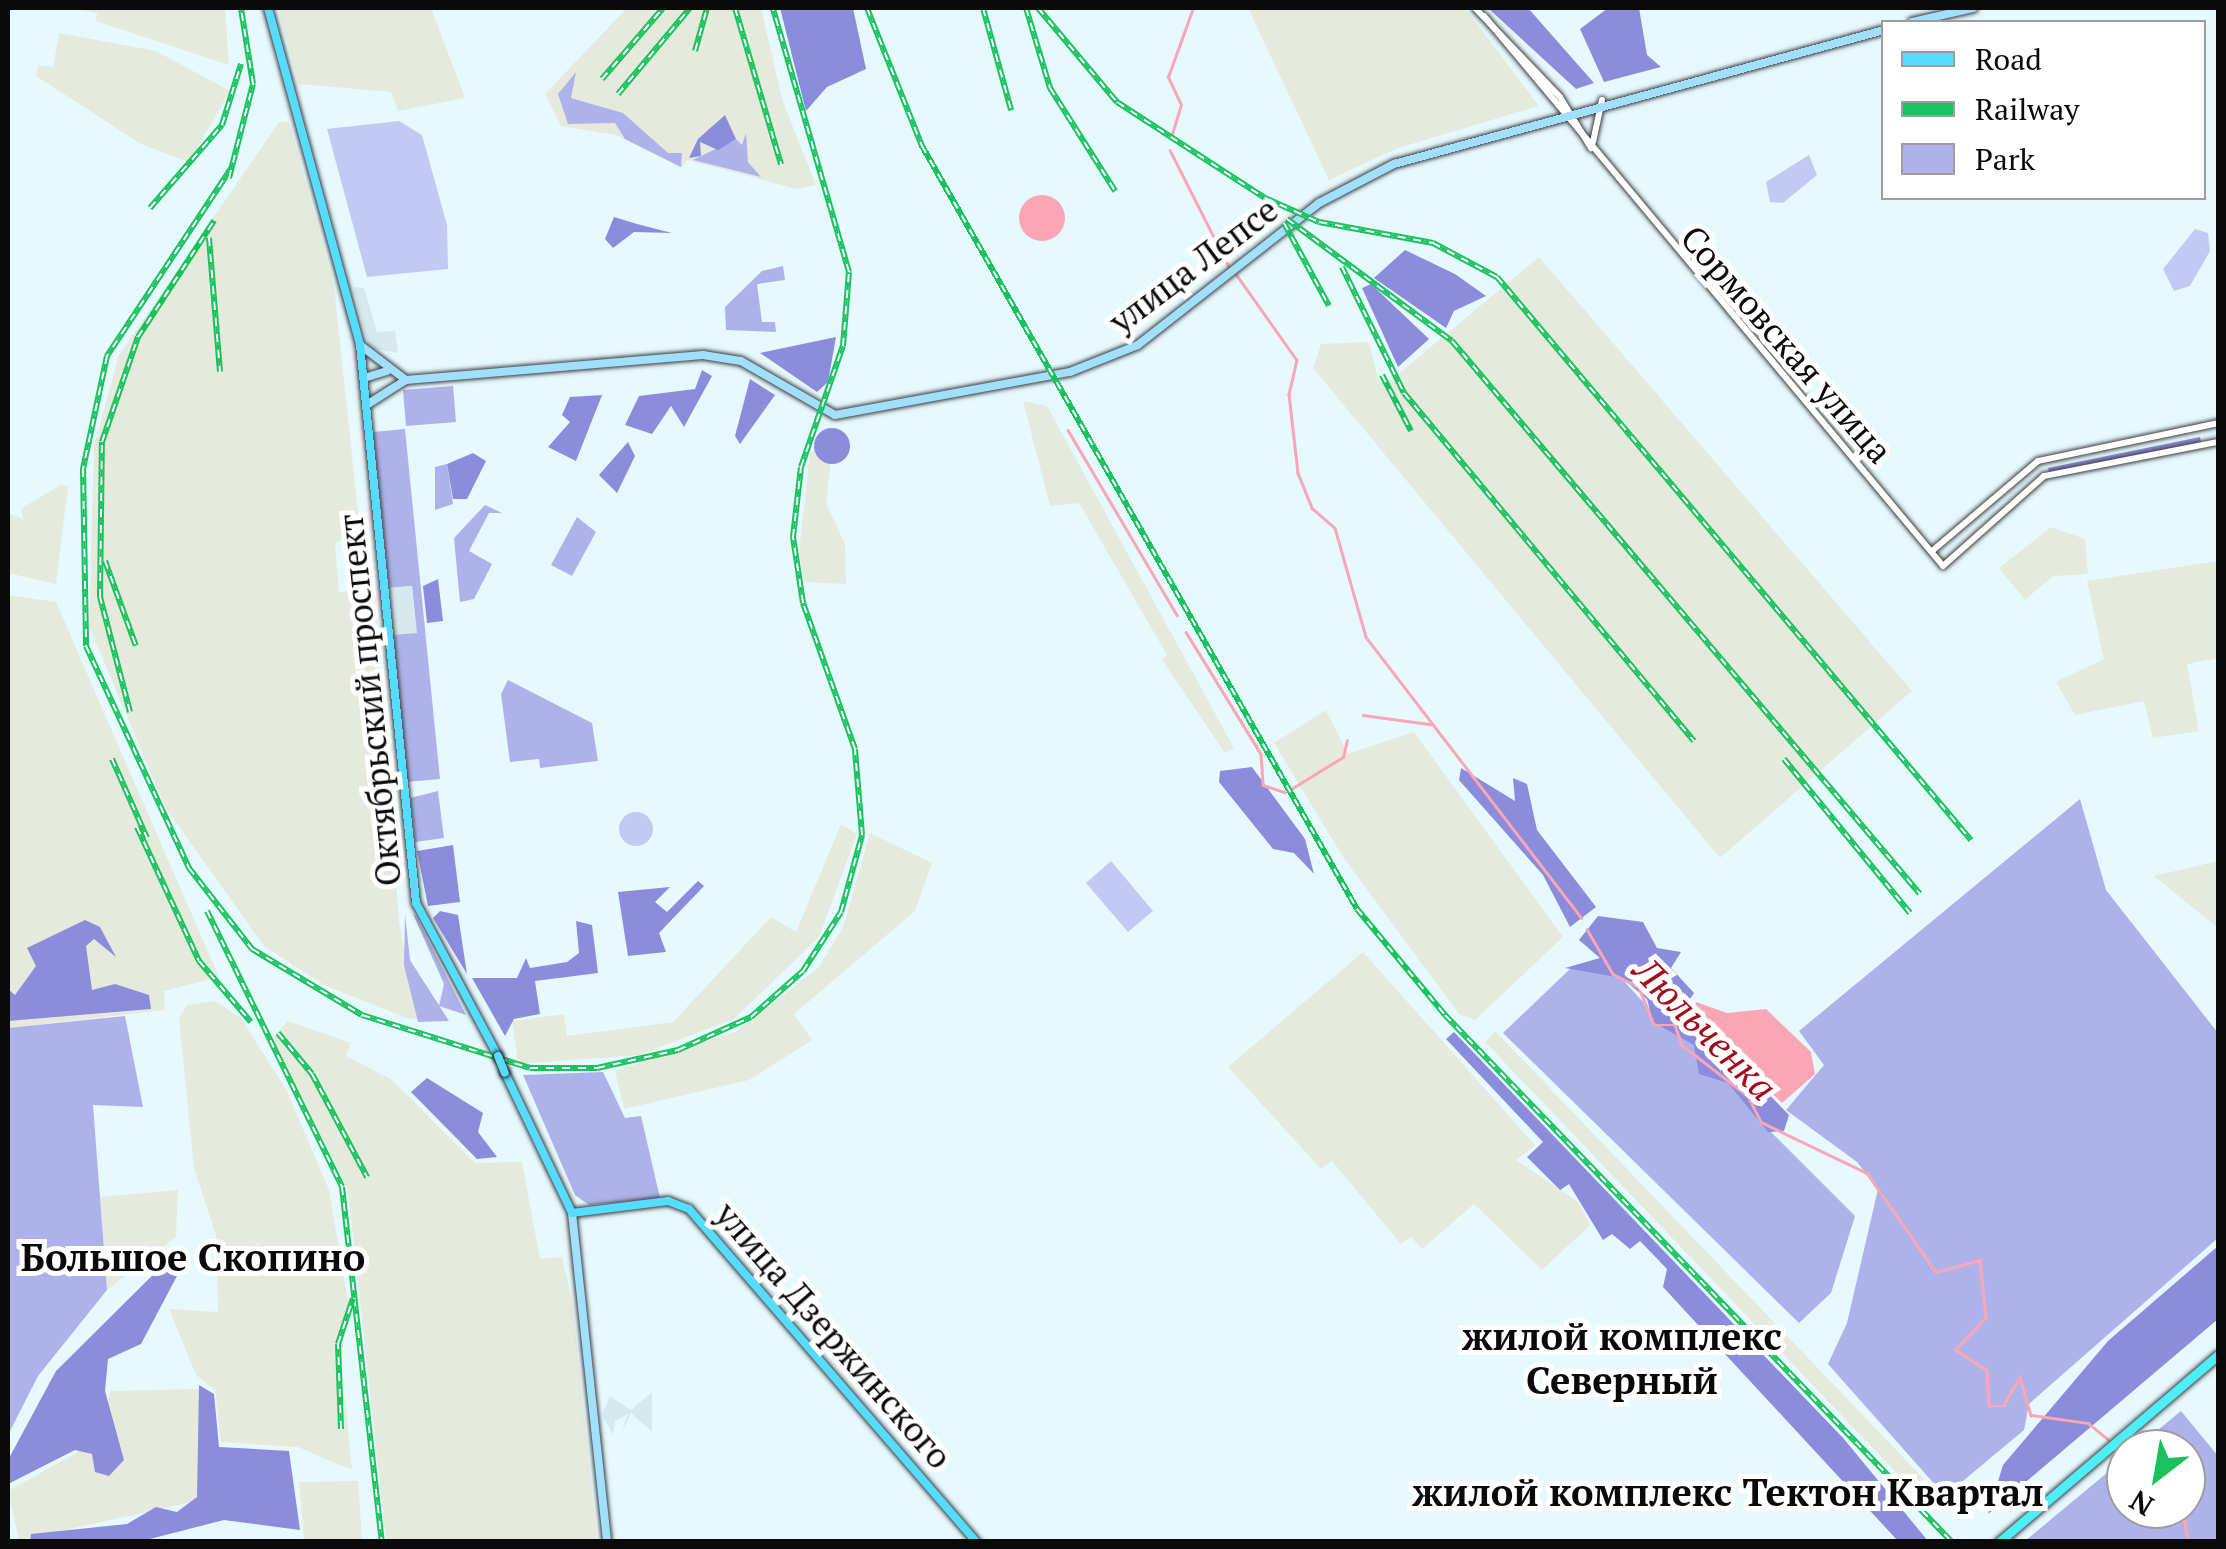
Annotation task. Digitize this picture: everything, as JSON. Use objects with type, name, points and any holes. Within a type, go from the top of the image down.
[{"type":"highway","points":[[1998,1542],[2218,1355]]},
{"type":"main road","name":"Октябрьский проспект","points":[[268,8],[360,345],[416,903],[498,1056],[572,1213],[606,1542]]},
{"type":"main road","points":[[1921,20],[1973,8]]},
{"type":"main road","name":"улица Лепсе","points":[[368,404],[406,380],[724,356],[840,414],[1092,366],[1138,345],[1360,179],[1556,113],[1881,31]]},
{"type":"main road","points":[[360,345],[386,370],[406,380]]},
{"type":"main road","points":[[365,381],[386,370]]},
{"type":"main road","points":[[365,381],[390,390]]},
{"type":"main road","name":"улица Дзержинского","points":[[572,1213],[668,1201],[688,1209],[976,1542]]},
{"type":"street","name":"Сормовская улица","points":[[1475,8],[1568,110],[1594,154]]},
{"type":"street","name":"Сормовская улица","points":[[1484,16],[1556,113],[1942,566],[2044,476],[2218,442]]},
{"type":"street","points":[[1594,154],[1602,100]]},
{"type":"street","points":[[1932,551],[2038,461],[2218,422]]},
{"type":"shaded area","points":[[71,8],[225,8],[229,65],[96,21],[97,13]]},
{"type":"shaded area","points":[[278,8],[431,8],[465,98],[398,111],[391,92],[299,84]]},
{"type":"shaded area","points":[[627,8],[761,8],[782,99],[816,185],[797,189],[687,160],[682,168],[616,135],[561,126],[545,94]]},
{"type":"shaded area","points":[[780,8],[853,8],[866,69],[827,87],[806,111]]},
{"type":"shaded area","points":[[1248,8],[1465,8],[1539,106],[1398,148],[1329,180]]},
{"type":"shaded area","points":[[1488,8],[1528,8],[1594,83],[1576,89]]},
{"type":"shaded area","points":[[1608,8],[1639,8],[1647,55],[1661,67],[1604,82],[1580,29]]},
{"type":"shaded area","points":[[59,33],[156,51],[230,91],[189,162],[141,144],[36,76],[38,65],[53,67]]},
{"type":"shaded area","points":[[725,115],[736,139],[718,150],[700,142],[701,156],[689,158],[698,139]]},
{"type":"shaded area","points":[[399,121],[422,135],[447,225],[448,269],[367,277],[327,129]]},
{"type":"shaded area","points":[[279,122],[289,122],[334,286],[360,531],[335,543],[339,592],[372,590],[379,632],[399,922],[417,1018],[408,1019],[324,985],[264,946],[165,807],[89,626],[94,446],[119,355]]},
{"type":"shaded area","points":[[1809,155],[1817,175],[1783,203],[1770,202],[1766,182]]},
{"type":"shaded area","points":[[1042,195],[1059,201],[1065,218],[1059,235],[1042,241],[1025,235],[1019,218],[1025,201]]},
{"type":"shaded area","points":[[614,217],[672,233],[634,232],[613,248],[605,239]]},
{"type":"shaded area","points":[[2195,229],[2208,233],[2210,251],[2190,286],[2174,291],[2163,269]]},
{"type":"shaded area","points":[[1405,250],[1455,274],[1486,296],[1454,311],[1446,328],[1374,278]]},
{"type":"shaded area","points":[[1539,257],[1912,691],[1720,858],[1313,368],[1321,344],[1369,342],[1379,383],[1391,380]]},
{"type":"shaded area","points":[[1371,284],[1429,339],[1398,367],[1362,288]]},
{"type":"shaded area","points":[[353,287],[364,288],[377,332],[395,331],[398,353],[369,348]]},
{"type":"shaded area","points":[[836,337],[828,382],[817,392],[760,353]]},
{"type":"shaded area","points":[[702,370],[712,376],[684,427],[671,406],[652,434],[625,425],[639,396],[695,389]]},
{"type":"shaded area","points":[[750,379],[775,395],[740,444],[735,436]]},
{"type":"shaded area","points":[[602,395],[576,461],[548,447],[570,422],[562,415],[570,397]]},
{"type":"shaded area","points":[[1023,401],[1047,406],[1234,748],[1225,753],[1162,660],[1167,655],[1079,503],[1050,506]]},
{"type":"shaded area","points":[[832,428],[845,433],[850,446],[845,459],[832,464],[819,459],[814,446],[819,433]]},
{"type":"shaded area","points":[[2200,437],[2201,442],[2049,472],[2048,468]]},
{"type":"shaded area","points":[[628,442],[635,456],[617,493],[599,475]]},
{"type":"shaded area","points":[[832,450],[826,503],[845,544],[846,584],[804,582],[799,552],[810,452]]},
{"type":"shaded area","points":[[473,453],[486,461],[467,499],[453,499],[447,464]]},
{"type":"shaded area","points":[[60,485],[68,486],[56,584],[8,573],[8,513],[24,520],[21,509]]},
{"type":"shaded area","points":[[2051,527],[2085,539],[2088,574],[2053,576],[2025,600],[1999,568]]},
{"type":"shaded area","points":[[2218,561],[2218,658],[2187,664],[2199,731],[2153,738],[2144,701],[2075,715],[2056,682],[2104,659],[2087,581]]},
{"type":"shaded area","points":[[438,579],[443,621],[427,623],[423,586]]},
{"type":"shaded area","points":[[412,586],[417,633],[393,635],[389,588]]},
{"type":"shaded area","points":[[8,595],[56,602],[219,977],[164,991],[165,1010],[8,1028]]},
{"type":"shaded area","points":[[1326,710],[1348,754],[1414,732],[1563,937],[1475,1020],[1459,1014],[1343,857],[1274,743]]},
{"type":"shaded area","points":[[1252,767],[1305,839],[1314,874],[1294,853],[1273,849],[1219,782],[1220,771]]},
{"type":"shaded area","points":[[1461,768],[1515,801],[1513,778],[1527,784],[1537,830],[1596,907],[1570,927],[1543,875],[1459,780]]},
{"type":"shaded area","points":[[636,812],[648,817],[653,829],[648,841],[636,846],[624,841],[619,829],[624,817]]},
{"type":"shaded area","points":[[841,824],[857,834],[819,937],[734,1019],[639,1055],[518,1064],[512,1021],[564,1014],[567,1036],[673,1022],[771,917],[796,932]]},
{"type":"shaded area","points":[[870,833],[932,863],[915,911],[794,1014],[812,1040],[749,1080],[624,1109],[615,1071],[737,1031],[819,967],[843,927]]},
{"type":"shaded area","points":[[453,845],[460,902],[428,906],[417,851]]},
{"type":"shaded area","points":[[1111,861],[1153,911],[1128,932],[1086,883]]},
{"type":"shaded area","points":[[2218,861],[2218,928],[2154,876]]},
{"type":"shaded area","points":[[698,881],[704,886],[659,933],[666,952],[628,956],[618,892],[670,887],[655,902],[667,912]]},
{"type":"shaded area","points":[[440,911],[458,915],[467,974],[433,918]]},
{"type":"shaded area","points":[[1598,916],[1643,922],[1657,948],[1681,952],[1671,968],[1694,993],[1684,1008],[1789,1115],[1784,1131],[1768,1132],[1728,1083],[1699,1074],[1694,1045],[1653,1022],[1647,999],[1622,978],[1565,968],[1600,958],[1579,940]]},
{"type":"shaded area","points":[[85,920],[100,927],[116,957],[94,939],[86,946],[92,990],[115,984],[149,995],[151,1009],[8,1021],[8,989],[15,995],[36,966],[27,948]]},
{"type":"shaded area","points":[[576,921],[592,925],[598,973],[535,981],[540,1014],[514,1019],[505,1036],[472,978],[517,978],[526,958],[530,968],[567,962],[579,953]]},
{"type":"shaded area","points":[[1363,952],[1535,1145],[1516,1160],[1578,1202],[1590,1225],[1542,1270],[1474,1204],[1422,1249],[1411,1237],[1401,1244],[1332,1161],[1321,1169],[1228,1067]]},
{"type":"shaded area","points":[[215,1001],[241,1018],[287,1091],[329,1190],[349,1307],[341,1357],[352,1470],[298,1447],[221,1442],[215,1390],[196,1375],[169,1309],[218,1312],[216,1235],[194,1168],[179,1018],[187,1005]]},
{"type":"shaded area","points":[[1696,1002],[1727,1013],[1766,1009],[1811,1052],[1815,1074],[1782,1103],[1692,1015]]},
{"type":"shaded area","points":[[288,1021],[351,1043],[346,1056],[392,1080],[475,1163],[522,1162],[540,1259],[562,1257],[572,1301],[597,1541],[386,1541],[348,1190],[272,1038]]},
{"type":"shaded area","points":[[1495,1031],[1924,1479],[1912,1489],[1485,1042]]},
{"type":"shaded area","points":[[1454,1032],[1844,1439],[1928,1541],[1898,1541],[1663,1287],[1667,1269],[1640,1241],[1630,1249],[1612,1234],[1603,1240],[1569,1184],[1560,1190],[1527,1157],[1543,1142],[1446,1039]]},
{"type":"shaded area","points":[[427,1078],[483,1113],[478,1132],[497,1157],[477,1159],[411,1092]]},
{"type":"shaded area","points":[[178,1190],[176,1237],[107,1290],[100,1197]]},
{"type":"shaded area","points":[[2218,1246],[2218,1319],[1988,1514],[2003,1465],[2108,1341]]},
{"type":"shaded area","points":[[181,1247],[177,1276],[141,1344],[108,1359],[105,1391],[124,1460],[109,1476],[95,1472],[92,1454],[75,1450],[8,1484],[8,1460],[56,1371]]},
{"type":"shaded area","points":[[199,1385],[214,1394],[219,1447],[289,1451],[300,1530],[224,1520],[142,1541],[30,1541],[31,1534],[127,1524],[156,1507],[177,1512],[197,1497]]},
{"type":"shaded area","points":[[200,1389],[197,1501],[19,1540],[8,1491],[103,1438],[110,1391]]},
{"type":"shaded area","points":[[652,1392],[652,1432],[631,1413],[620,1435],[628,1414],[615,1421],[613,1435],[602,1414],[610,1396],[631,1410]]},
{"type":"shaded area","points":[[358,1481],[362,1541],[304,1541],[299,1482]]},
{"type":"green space","points":[[576,72],[571,98],[623,113],[668,153],[682,153],[681,167],[625,139],[615,123],[568,124],[558,94]]},
{"type":"green space","points":[[746,133],[748,162],[761,177],[693,160],[736,139],[742,145]]},
{"type":"green space","points":[[783,266],[785,280],[757,284],[762,322],[775,322],[776,332],[726,330],[725,307],[762,271]]},
{"type":"green space","points":[[453,386],[456,422],[406,426],[403,390]]},
{"type":"green space","points":[[405,429],[440,779],[407,782],[392,630],[416,628],[412,586],[389,588],[373,432]]},
{"type":"green space","points":[[447,464],[453,504],[435,510],[435,467]]},
{"type":"green space","points":[[485,505],[502,513],[489,513],[469,551],[492,564],[474,599],[460,602],[454,538]]},
{"type":"green space","points":[[577,517],[596,532],[572,576],[551,565]]},
{"type":"green space","points":[[508,680],[592,723],[598,761],[540,768],[539,759],[510,762],[501,694]]},
{"type":"green space","points":[[438,791],[444,838],[415,842],[410,798]]},
{"type":"green space","points":[[2080,799],[2106,890],[2218,1033],[2218,1238],[2029,1404],[2024,1430],[1945,1496],[1828,1364],[1847,1323],[1878,1189],[1857,1162],[1786,1110],[1824,1065],[1799,1031]]},
{"type":"green space","points":[[405,914],[410,960],[449,1021],[418,1022],[404,965]]},
{"type":"green space","points":[[413,914],[466,1015],[439,1006],[444,984]]},
{"type":"green space","points":[[1572,967],[1620,977],[1659,1019],[1678,1008],[1766,1127],[1855,1216],[1831,1293],[1799,1323],[1503,1033]]},
{"type":"green space","points":[[125,1016],[143,1107],[93,1105],[107,1290],[38,1376],[8,1435],[8,1028]]},
{"type":"green space","points":[[603,1072],[625,1118],[641,1116],[660,1198],[589,1205],[575,1195],[523,1075]]},
{"type":"green space","points":[[2181,1411],[2196,1429],[2159,1429]]},
{"type":"green space","points":[[2206,1441],[2218,1456],[2218,1541],[2025,1541],[2106,1474],[2106,1529],[2206,1529]]},
{"type":"waterway","points":[[1172,134],[1181,105],[1168,77],[1193,8]]},
{"type":"waterway","points":[[1170,150],[1230,269]]},
{"type":"waterway","name":"Люльченка","points":[[1236,274],[1297,360],[1289,394],[1298,473],[1312,508],[1335,528],[1366,637],[1582,918]]},
{"type":"waterway","points":[[1068,430],[1177,615]]},
{"type":"waterway","points":[[1186,632],[1261,754],[1263,785],[1285,792]]},
{"type":"waterway","points":[[1363,715],[1430,724]]},
{"type":"waterway","points":[[1291,789],[1343,757],[1347,740]]},
{"type":"waterway","name":"Люльченка","points":[[1587,929],[1613,974],[1639,987],[1654,1025],[1675,1025],[1682,1045],[1748,1096],[1761,1122],[1867,1173],[1936,1272],[1980,1260],[1986,1318],[1956,1350],[1987,1370],[1989,1406],[2003,1406],[2020,1377],[2031,1415],[2088,1423],[2106,1437]]},
{"type":"waterway","name":"Люльченка","points":[[2186,1529],[2188,1542]]},
{"type":"railway","points":[[229,178],[253,84],[241,8]]},
{"type":"railway","points":[[602,79],[663,8]]},
{"type":"railway","points":[[618,94],[690,8]]},
{"type":"railway","points":[[695,51],[707,8]]},
{"type":"railway","points":[[735,8],[781,164]]},
{"type":"railway","points":[[232,167],[107,356],[83,469],[86,646],[189,868],[252,949],[362,1015],[530,1068],[597,1068],[678,1050],[751,1017],[803,971],[841,912],[862,835],[855,749],[803,603],[793,537],[801,467],[843,346],[849,272],[773,8]]},
{"type":"railway","points":[[867,8],[922,146],[1357,909],[1445,1015],[1952,1542]]},
{"type":"railway","points":[[983,8],[1011,110]]},
{"type":"railway","points":[[1026,8],[1050,88],[1115,191]]},
{"type":"railway","points":[[1038,8],[1117,102],[1265,198],[1319,222],[1433,243],[1497,277],[1971,840]]},
{"type":"railway","points":[[150,208],[222,125],[241,64]]},
{"type":"railway","points":[[1287,219],[1452,341],[1920,894]]},
{"type":"railway","points":[[130,712],[100,597],[102,442],[138,337],[214,221]]},
{"type":"railway","points":[[1284,223],[1329,306]]},
{"type":"railway","points":[[209,238],[220,372]]},
{"type":"railway","points":[[1342,267],[1404,393],[1694,741]]},
{"type":"railway","points":[[1382,375],[1411,431]]},
{"type":"railway","points":[[105,561],[136,646]]},
{"type":"railway","points":[[112,759],[147,838]]},
{"type":"railway","points":[[1784,759],[1910,913]]},
{"type":"railway","points":[[137,827],[199,961],[251,1022]]},
{"type":"railway","points":[[207,911],[342,1187],[382,1542]]},
{"type":"railway","points":[[278,1033],[312,1074],[367,1177]]},
{"type":"railway","points":[[341,1429],[338,1344],[353,1298]]},
{"type":"district","name":"Большое Скопино","points":[[193,1258]]},
{"type":"district","name":"жилой комплекс Северный","points":[[1622,1359]]},
{"type":"district","name":"жилой комплекс Тектон Квартал","points":[[1728,1493]]}]
